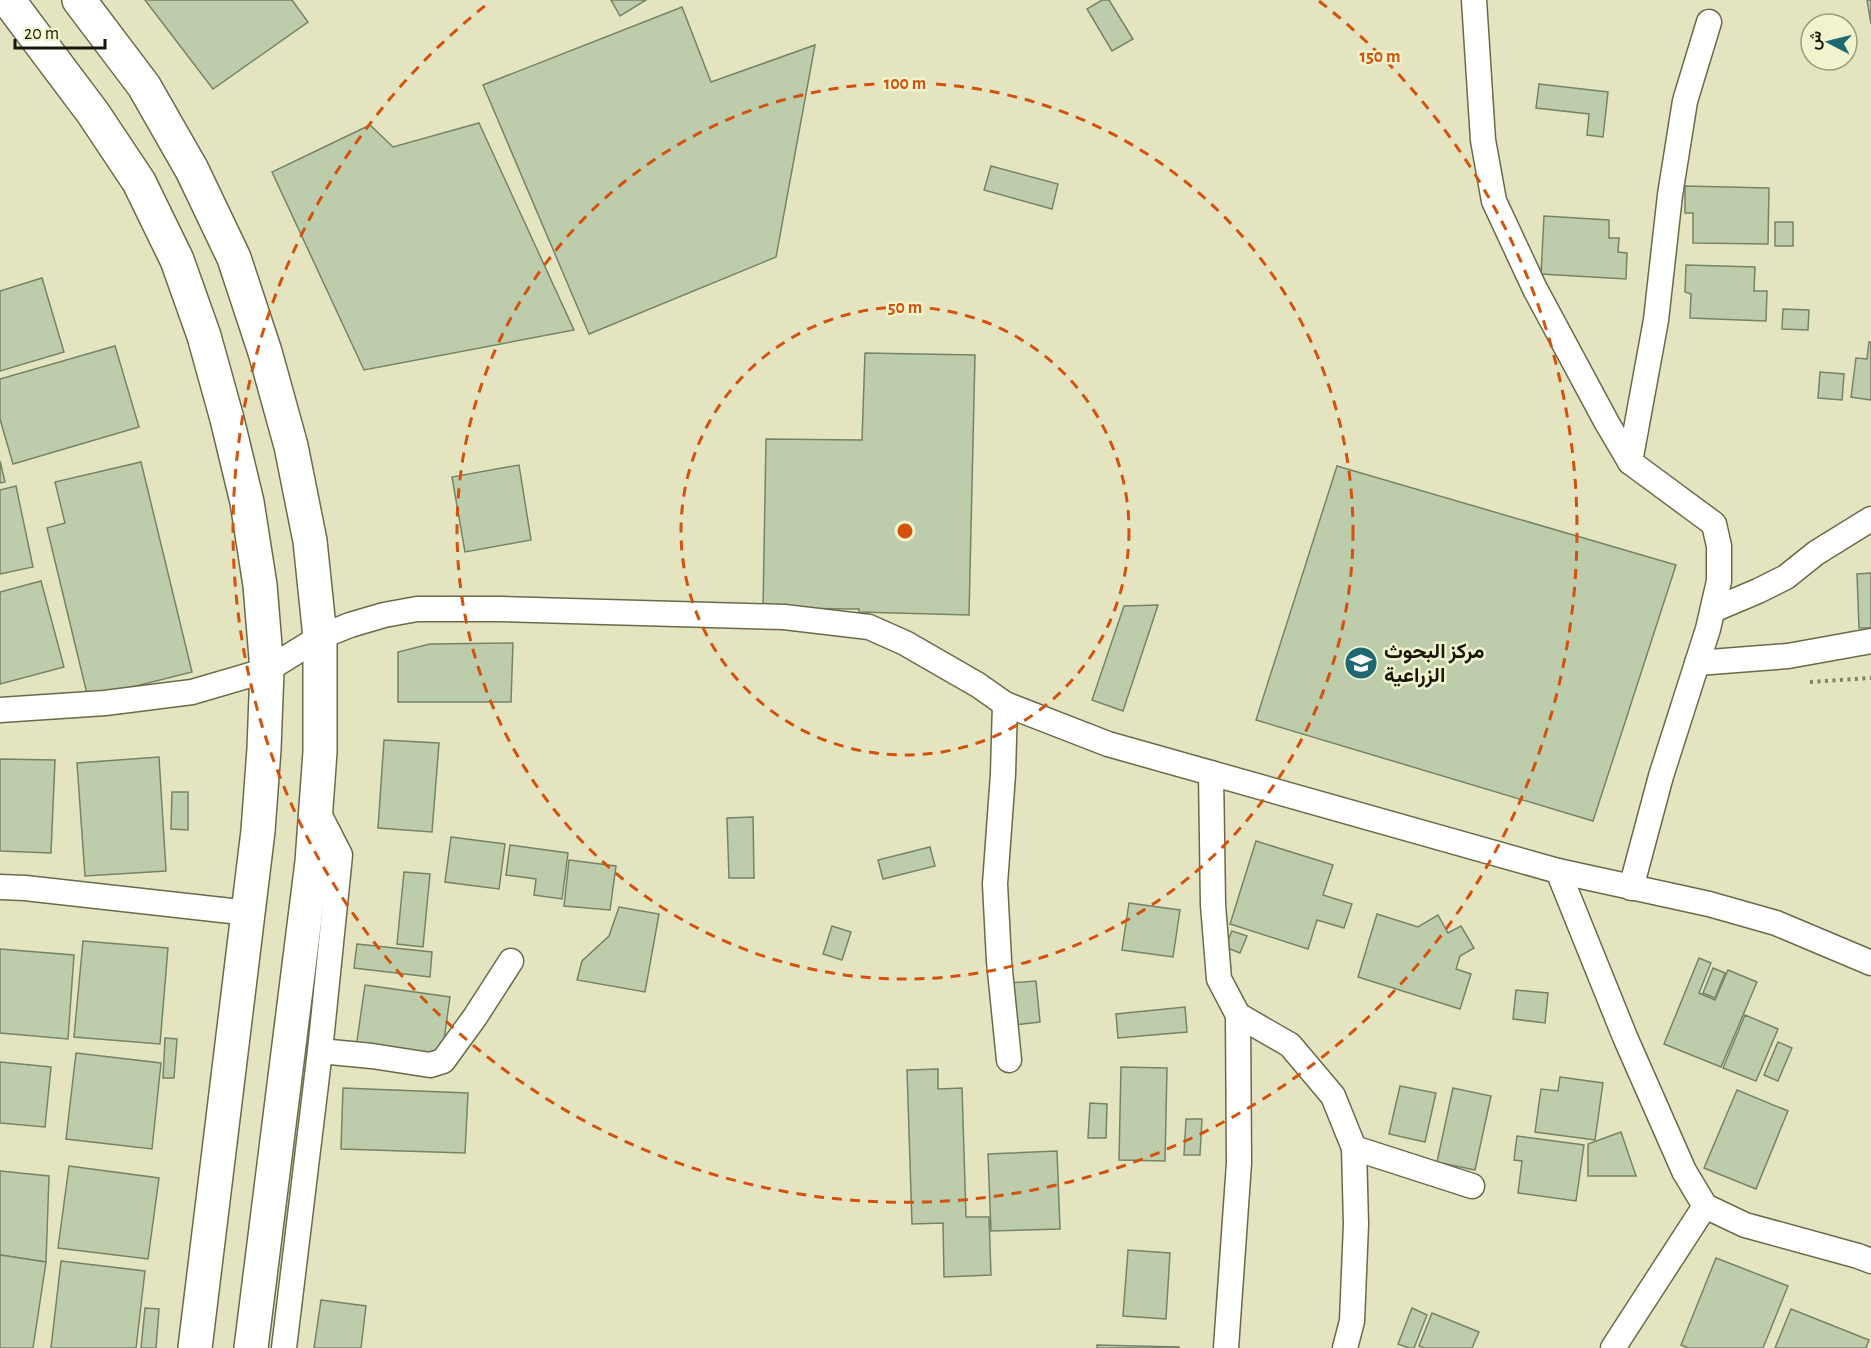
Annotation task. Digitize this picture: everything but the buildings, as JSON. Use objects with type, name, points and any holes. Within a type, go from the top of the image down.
[{"type":"main road","points":[[8,0],[93,113],[139,182],[177,260],[204,336],[227,419],[247,502],[260,585],[267,670],[259,819],[195,1348]]},
{"type":"main road","points":[[88,3],[144,86],[192,170],[234,258],[265,352],[291,446],[310,541],[320,637],[320,752],[317,810],[251,1348]]},
{"type":"street","points":[[1474,0],[1483,140],[1494,201],[1535,289],[1630,462],[1714,524],[1719,546],[1719,581],[1713,610],[1661,776],[1631,888]]},
{"type":"street","points":[[1630,462],[1656,320],[1670,195],[1685,102],[1709,22]]},
{"type":"street","points":[[1713,610],[1786,577],[1816,553],[1871,519]]},
{"type":"street","points":[[0,710],[105,703],[192,692],[267,670],[320,637],[350,625],[384,615],[417,609],[462,608],[784,617],[869,627],[905,643],[978,685],[1005,704],[1108,744],[1558,871],[1708,904],[1776,923],[1871,963]]},
{"type":"street","points":[[1697,663],[1788,656],[1871,641]]},
{"type":"street","points":[[1005,704],[1003,774],[995,884],[999,961],[1009,1060]]},
{"type":"street","points":[[1211,773],[1213,905],[1219,979],[1238,1015],[1239,1163],[1226,1348]]},
{"type":"street","points":[[284,1348],[320,1051],[340,855],[317,810]]},
{"type":"street","points":[[1558,871],[1624,1037],[1684,1171],[1705,1206],[1745,1224],[1858,1256],[1871,1262]]},
{"type":"street","points":[[0,887],[249,913]]},
{"type":"street","points":[[320,1051],[430,1065],[443,1061],[511,961]]},
{"type":"street","points":[[1238,1015],[1290,1045],[1333,1096],[1354,1148],[1356,1224],[1352,1321],[1345,1348]]},
{"type":"street","points":[[1354,1148],[1472,1186]]},
{"type":"street","points":[[1613,1348],[1705,1206]]},
{"type":"place","name":"مركز البحوث الزراعية","points":[[1361,663]]}]
